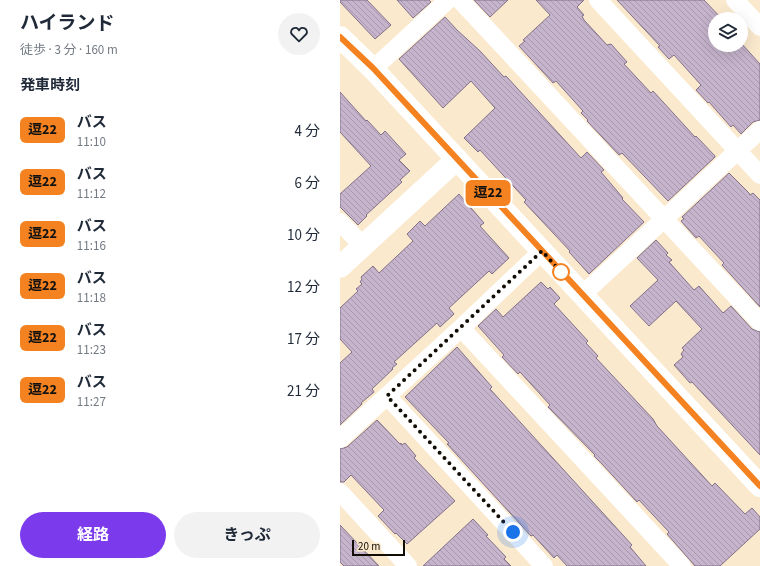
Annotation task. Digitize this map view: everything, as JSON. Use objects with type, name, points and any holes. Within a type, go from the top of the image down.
[{"type":"street","points":[[373,68],[448,0]]},
{"type":"street","points":[[460,0],[760,322]]},
{"type":"street","points":[[598,0],[760,175]]},
{"type":"street","points":[[735,0],[760,27]]},
{"type":"street","points":[[340,37],[373,68],[760,486]]},
{"type":"street","points":[[582,295],[760,130]]},
{"type":"street","points":[[340,267],[457,159]]},
{"type":"street","points":[[340,222],[363,246]]},
{"type":"street","points":[[340,439],[542,251]]},
{"type":"street","points":[[461,328],[682,566]]},
{"type":"street","points":[[387,396],[544,566]]},
{"type":"street","points":[[340,492],[408,566]]},
{"type":"building","points":[[340,0],[367,0],[391,25],[375,39],[340,2]]},
{"type":"building","points":[[397,0],[429,0],[431,2],[413,18]]},
{"type":"building","points":[[474,0],[508,0],[490,17]]},
{"type":"building","points":[[536,0],[584,0],[577,7],[584,15],[582,16],[584,20],[607,45],[611,44],[627,62],[624,64],[651,93],[653,91],[695,137],[696,136],[715,156],[668,201],[622,153],[619,155],[587,121],[588,120],[581,113],[583,111],[556,81],[553,83],[519,46],[525,41],[523,40],[550,15]]},
{"type":"building","points":[[617,0],[704,0],[715,12],[708,12],[708,52],[748,52],[748,51],[760,64],[760,120],[753,122],[741,134],[733,125],[731,127],[696,90],[701,85],[674,55],[669,59],[658,47],[660,46]]},
{"type":"building","points":[[445,17],[504,77],[506,76],[581,158],[587,152],[604,170],[601,172],[623,198],[622,199],[644,222],[589,274],[569,252],[570,251],[524,202],[526,200],[480,150],[478,152],[464,138],[495,108],[471,81],[443,108],[399,59]]},
{"type":"building","points":[[340,92],[366,121],[367,120],[381,135],[385,131],[406,154],[399,160],[410,171],[400,180],[402,182],[366,215],[367,216],[358,225],[340,207],[340,194],[371,166],[340,132]]},
{"type":"building","points":[[729,173],[750,195],[753,193],[760,200],[760,307],[722,265],[724,263],[699,236],[696,238],[681,221],[684,219],[682,217]]},
{"type":"building","points":[[459,194],[484,223],[480,226],[509,258],[492,274],[489,271],[449,308],[454,314],[440,327],[437,323],[394,362],[397,364],[372,389],[374,392],[340,425],[340,363],[352,352],[340,339],[340,308],[358,291],[356,289],[362,284],[360,282],[362,279],[361,277],[373,266],[379,273],[413,241],[407,234],[420,221],[425,226]]},
{"type":"building","points":[[656,240],[668,253],[666,255],[672,260],[669,262],[694,290],[699,286],[723,313],[731,306],[752,329],[760,332],[760,455],[692,382],[690,383],[674,365],[683,357],[681,354],[684,350],[682,348],[702,329],[676,301],[649,326],[630,306],[658,280],[637,258]]},
{"type":"building","points":[[541,282],[548,289],[550,287],[560,298],[554,304],[588,341],[586,343],[598,356],[596,358],[653,419],[657,426],[712,486],[715,483],[745,514],[752,508],[760,517],[760,529],[720,566],[695,566],[667,534],[669,532],[639,500],[637,502],[594,456],[595,455],[548,407],[550,405],[520,372],[518,374],[502,357],[504,355],[478,326],[496,309],[503,317]]},
{"type":"building","points":[[457,347],[492,387],[490,389],[632,545],[630,547],[646,566],[567,566],[557,555],[554,558],[533,535],[531,536],[447,444],[449,443],[405,397]]},
{"type":"building","points":[[377,420],[400,444],[401,443],[402,445],[405,443],[416,456],[414,458],[455,501],[407,544],[378,516],[384,510],[351,475],[344,482],[340,482],[340,449],[347,447]]},
{"type":"building","points":[[473,519],[488,535],[486,536],[506,557],[504,559],[511,566],[423,566]]},
{"type":"building","points":[[340,525],[379,566],[344,566],[340,562]]},
{"type":"bus line","name":"逗22","points":[[340,37],[373,68],[760,486]]},
{"type":"route","points":[[513,532],[387,396],[542,251],[562,273],[561,272]]}]
